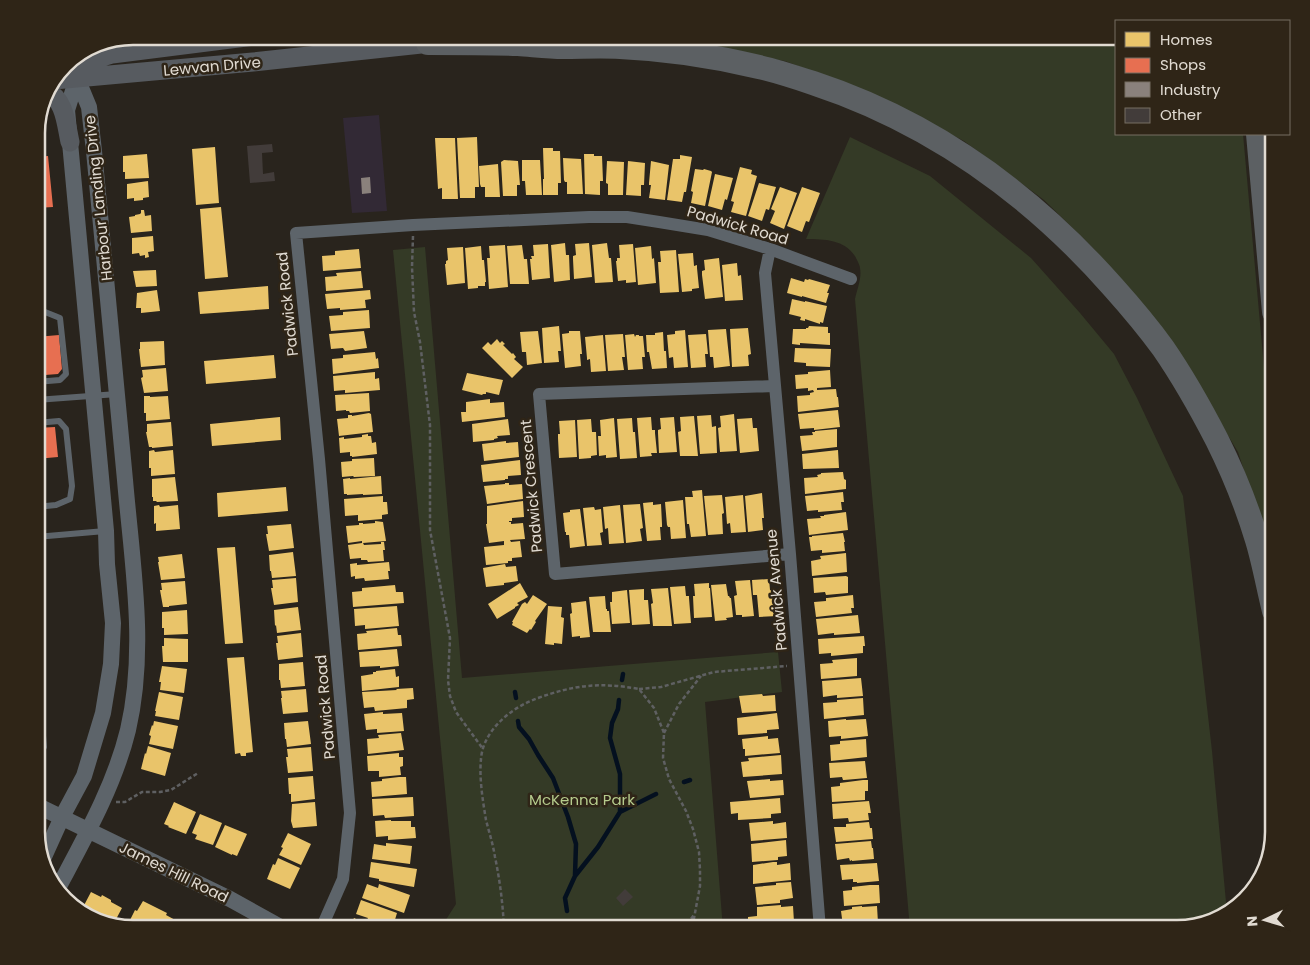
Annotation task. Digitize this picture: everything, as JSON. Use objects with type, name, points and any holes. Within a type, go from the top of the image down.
[{"type":"highway","points":[[534,45],[630,48],[712,57],[762,67],[836,90],[903,121],[959,152],[1039,212],[1067,239],[1126,302],[1162,348],[1182,378],[1218,442],[1257,541],[1265,574]]},
{"type":"highway","points":[[1258,135],[1265,212]]},
{"type":"main road","points":[[73,69],[77,78],[96,59],[112,54],[183,45]]},
{"type":"main road","name":"Lewvan Drive","points":[[63,79],[253,62],[410,45]]},
{"type":"main road","points":[[53,96],[58,99],[62,107],[70,142]]},
{"type":"street","name":"Harbour Landing Drive","points":[[47,850],[84,776],[103,713],[111,664],[113,623],[67,110],[77,78]]},
{"type":"street","name":"Harbour Landing Drive","points":[[61,882],[88,831],[116,770],[132,709],[138,641],[117,394],[90,116],[89,107],[77,78]]},
{"type":"street","name":"Padwick Road","points":[[325,920],[343,879],[350,813],[319,459],[296,233],[413,225],[627,217],[708,230],[770,249],[851,279]]},
{"type":"street","name":"Padwick Avenue","points":[[770,249],[765,273],[819,920]]},
{"type":"street","name":"Padwick Crescent","points":[[774,386],[539,394],[554,565],[555,574],[790,554]]},
{"type":"street","name":"James Hill Road","points":[[45,809],[230,899],[268,920]]},
{"type":"lane","points":[[45,312],[60,318],[66,374],[60,380],[45,381]]},
{"type":"lane","points":[[45,399],[117,394]]},
{"type":"lane","points":[[45,422],[59,421],[66,429],[72,486],[70,499],[56,505],[45,506]]},
{"type":"lane","points":[[45,536],[106,531]]},
{"type":"path","points":[[413,225],[414,312],[423,358],[430,425],[430,530],[450,638],[448,680],[450,696],[456,712],[483,749]]},
{"type":"path","points":[[504,920],[502,893],[486,821],[481,759],[488,738],[497,724],[511,712],[529,701],[569,688],[592,685],[617,685],[638,689],[661,686],[714,672],[780,666],[798,667]]},
{"type":"path","points":[[693,920],[700,886],[699,852],[693,828],[669,779],[663,758],[664,733],[678,704],[701,676]]},
{"type":"path","points":[[638,689],[654,708],[664,733]]},
{"type":"path","points":[[103,799],[124,802],[142,792],[170,790],[198,773]]},
{"type":"path","points":[[690,920],[694,914]]},
{"type":"shaded area","points":[[379,115],[387,211],[352,213],[343,118]]},
{"type":"green space","points":[[674,45],[1115,45],[1115,135],[1243,135],[1265,379],[1265,534],[1238,452],[1169,337],[1093,248],[1044,200],[964,141],[879,97],[785,61]]},
{"type":"green space","points":[[850,137],[930,176],[1031,258],[1114,354],[1183,496],[1212,751],[1226,905],[1200,917],[1178,920],[909,920],[855,299],[860,280],[860,267],[853,253],[848,248],[829,240],[806,239]]},
{"type":"green space","name":"McKenna Park","points":[[425,247],[462,678],[778,652],[782,692],[705,702],[722,920],[446,920],[456,904],[393,250]]},
{"type":"building: Homes","points":[[477,137],[479,187],[475,187],[475,198],[460,198],[457,138]]},
{"type":"building: Homes","points":[[435,138],[455,138],[458,199],[442,199],[442,188],[438,189]]},
{"type":"building: Homes","points":[[215,147],[219,203],[196,205],[192,149]]},
{"type":"building: Homes","points":[[543,148],[553,148],[553,151],[560,151],[561,183],[558,183],[558,195],[543,195]]},
{"type":"building: Homes","points":[[147,154],[149,178],[125,179],[123,156]]},
{"type":"building: Homes","points":[[584,154],[602,156],[603,181],[600,181],[600,195],[585,194]]},
{"type":"building: Homes","points":[[680,155],[692,157],[686,192],[684,192],[682,202],[667,200],[673,159],[680,159]]},
{"type":"building: Homes","points":[[563,158],[581,159],[583,194],[567,194]]},
{"type":"building: Homes","points":[[504,160],[518,161],[520,185],[517,185],[517,196],[503,196],[501,162]]},
{"type":"building: Homes","points":[[522,160],[540,160],[542,195],[526,195],[525,181],[522,181]]},
{"type":"building: Homes","points":[[607,161],[624,162],[623,195],[608,195],[608,184],[606,183]]},
{"type":"building: Homes","points":[[628,161],[645,163],[644,185],[641,185],[641,196],[626,195]]},
{"type":"building: Homes","points":[[651,161],[669,165],[665,200],[649,198]]},
{"type":"building: Homes","points":[[498,164],[500,197],[485,197],[485,187],[481,187],[480,184],[479,166]]},
{"type":"building: Homes","points":[[740,167],[752,170],[751,174],[757,176],[746,216],[731,212],[734,202],[731,201]]},
{"type":"building: Homes","points":[[695,169],[704,169],[712,172],[705,206],[691,203]]},
{"type":"building: Homes","points":[[715,174],[733,178],[722,210],[708,206]]},
{"type":"building: Homes","points":[[148,181],[149,197],[134,201],[134,198],[127,199],[127,184]]},
{"type":"building: Homes","points":[[759,183],[776,187],[769,210],[766,209],[762,221],[748,216]]},
{"type":"building: Homes","points":[[780,187],[797,193],[784,229],[770,223],[775,211],[771,209]]},
{"type":"building: Homes","points":[[802,187],[820,193],[809,222],[806,221],[802,232],[787,226]]},
{"type":"building: Homes","points":[[221,207],[228,277],[205,279],[200,209]]},
{"type":"building: Homes","points":[[141,210],[144,210],[145,216],[151,215],[152,231],[131,233],[129,217],[140,214]]},
{"type":"building: Homes","points":[[153,236],[154,251],[148,252],[149,257],[145,258],[145,255],[140,256],[139,253],[132,254],[132,238]]},
{"type":"building: Homes","points":[[565,243],[566,255],[569,255],[570,280],[554,282],[551,245]]},
{"type":"building: Homes","points":[[589,243],[592,277],[574,279],[573,256],[576,255],[575,244]]},
{"type":"building: Homes","points":[[607,243],[609,258],[611,258],[613,282],[595,283],[592,245]]},
{"type":"building: Homes","points":[[548,244],[550,278],[532,280],[530,259],[532,259],[531,256],[534,256],[533,245]]},
{"type":"building: Homes","points":[[633,244],[636,282],[626,283],[626,280],[618,281],[616,261],[617,258],[620,258],[619,245]]},
{"type":"building: Homes","points":[[505,245],[508,287],[489,289],[487,258],[490,258],[489,246]]},
{"type":"building: Homes","points":[[522,245],[524,259],[527,259],[529,284],[510,284],[507,246]]},
{"type":"building: Homes","points":[[481,246],[482,260],[484,260],[485,286],[468,289],[465,248]]},
{"type":"building: Homes","points":[[651,246],[656,283],[638,285],[635,248]]},
{"type":"building: Homes","points":[[463,247],[465,283],[447,285],[445,264],[448,260],[447,248]]},
{"type":"building: Homes","points":[[359,249],[361,268],[323,271],[322,256],[335,255],[335,251]]},
{"type":"building: Homes","points":[[676,250],[679,292],[660,293],[658,262],[661,262],[660,251]]},
{"type":"building: Homes","points":[[693,253],[694,266],[697,265],[699,288],[682,292],[678,254]]},
{"type":"building: Homes","points":[[719,258],[723,297],[705,299],[702,275],[702,271],[705,270],[704,260]]},
{"type":"building: Homes","points":[[737,263],[738,276],[741,275],[743,300],[725,301],[722,265]]},
{"type":"building: Homes","points":[[156,270],[157,286],[136,287],[133,271]]},
{"type":"building: Homes","points":[[361,271],[363,288],[326,291],[325,277],[337,276],[336,273]]},
{"type":"building: Homes","points":[[791,278],[804,282],[805,279],[809,279],[830,285],[826,303],[787,293]]},
{"type":"building: Homes","points":[[268,286],[269,309],[200,314],[198,292]]},
{"type":"building: Homes","points":[[157,290],[160,311],[141,313],[141,308],[136,308],[137,293]]},
{"type":"building: Homes","points":[[370,290],[371,299],[365,300],[366,308],[327,309],[325,294]]},
{"type":"building: Homes","points":[[792,299],[827,306],[823,323],[820,322],[820,324],[805,319],[805,321],[800,320],[801,317],[789,314]]},
{"type":"building: Homes","points":[[369,310],[370,328],[331,331],[329,316],[343,315],[343,312]]},
{"type":"building: Homes","points":[[559,326],[561,351],[558,351],[559,362],[544,363],[542,328]]},
{"type":"building: Homes","points":[[809,326],[828,327],[830,345],[792,344],[793,329],[806,329]]},
{"type":"building: Homes","points":[[748,328],[751,354],[748,355],[749,366],[732,367],[730,329]]},
{"type":"building: Homes","points":[[726,329],[730,366],[714,368],[713,357],[710,357],[708,330]]},
{"type":"building: Homes","points":[[685,330],[688,367],[674,368],[673,357],[669,358],[667,335],[675,334],[675,331]]},
{"type":"building: Homes","points":[[364,331],[367,348],[345,351],[343,348],[331,349],[329,334]]},
{"type":"building: Homes","points":[[538,331],[542,363],[527,365],[526,352],[522,352],[520,332]]},
{"type":"building: Homes","points":[[569,331],[580,331],[581,366],[565,368],[562,334],[569,333]]},
{"type":"building: Homes","points":[[663,332],[667,368],[652,369],[649,352],[647,352],[646,335],[655,335],[655,333]]},
{"type":"building: Homes","points":[[623,334],[625,357],[622,357],[624,370],[608,371],[605,335]]},
{"type":"building: Homes","points":[[634,334],[635,337],[636,335],[643,336],[645,357],[642,357],[643,369],[628,370],[625,335]]},
{"type":"building: Homes","points":[[706,334],[708,354],[705,354],[706,367],[691,368],[688,335]]},
{"type":"building: Homes","points":[[603,335],[606,371],[591,372],[590,359],[587,360],[585,337]]},
{"type":"building: Homes","points":[[497,339],[500,343],[502,341],[505,344],[503,345],[513,353],[516,357],[514,359],[523,367],[512,378],[482,348],[488,342],[491,345]]},
{"type":"building: Homes","points":[[164,341],[165,365],[141,367],[140,342]]},
{"type":"building: Homes","points":[[795,348],[831,349],[830,367],[806,366],[806,363],[794,362]]},
{"type":"building: Homes","points":[[375,352],[379,368],[333,374],[332,359],[343,358],[343,355]]},
{"type":"building: Homes","points":[[274,355],[276,378],[206,384],[204,361]]},
{"type":"building: Homes","points":[[166,368],[168,391],[144,393],[141,378],[143,377],[142,370]]},
{"type":"building: Homes","points":[[830,370],[831,387],[817,388],[817,390],[836,389],[839,407],[798,412],[797,396],[810,395],[810,393],[814,392],[813,390],[808,391],[808,388],[796,389],[795,375]]},
{"type":"building: Homes","points":[[375,372],[375,379],[379,378],[380,390],[345,393],[345,390],[334,391],[333,376]]},
{"type":"building: Homes","points":[[467,373],[503,380],[499,395],[486,392],[486,394],[482,395],[462,390]]},
{"type":"building: Homes","points":[[369,393],[370,411],[350,413],[346,410],[336,411],[335,395]]},
{"type":"building: Homes","points":[[144,396],[168,396],[170,419],[146,421]]},
{"type":"building: Homes","points":[[490,399],[490,403],[504,402],[505,417],[462,422],[461,412],[466,412],[466,402]]},
{"type":"building: Homes","points":[[838,410],[840,427],[814,430],[814,428],[800,429],[798,414]]},
{"type":"building: Homes","points":[[371,414],[373,432],[339,436],[337,419],[348,418],[348,415]]},
{"type":"building: Homes","points":[[734,414],[737,451],[720,452],[718,428],[721,427],[720,416]]},
{"type":"building: Homes","points":[[711,415],[712,427],[716,426],[717,453],[700,454],[697,416]]},
{"type":"building: Homes","points":[[694,416],[698,456],[680,456],[678,432],[681,431],[680,417]]},
{"type":"building: Homes","points":[[280,417],[281,440],[212,446],[210,424]]},
{"type":"building: Homes","points":[[651,417],[652,430],[655,430],[657,453],[651,453],[652,456],[640,457],[637,418]]},
{"type":"building: Homes","points":[[674,417],[677,452],[659,453],[658,430],[661,429],[660,418]]},
{"type":"building: Homes","points":[[614,418],[617,457],[606,458],[606,455],[599,456],[598,436],[601,436],[600,420]]},
{"type":"building: Homes","points":[[632,418],[637,458],[620,459],[617,419]]},
{"type":"building: Homes","points":[[752,418],[753,428],[757,428],[759,451],[740,453],[737,419]]},
{"type":"building: Homes","points":[[508,419],[510,435],[497,436],[498,438],[494,440],[473,442],[472,424]]},
{"type":"building: Homes","points":[[591,419],[592,432],[596,432],[597,455],[591,456],[591,458],[579,459],[577,420]]},
{"type":"building: Homes","points":[[575,420],[577,457],[559,458],[559,421]]},
{"type":"building: Homes","points":[[171,422],[173,446],[149,447],[146,432],[147,424]]},
{"type":"building: Homes","points":[[837,429],[837,447],[802,451],[800,436],[813,435],[812,432],[815,431]]},
{"type":"building: Homes","points":[[368,434],[368,436],[371,436],[372,443],[376,442],[377,454],[352,457],[350,452],[340,453],[339,438],[362,437],[362,435]]},
{"type":"building: Homes","points":[[506,441],[506,443],[518,442],[519,457],[484,461],[482,444]]},
{"type":"building: Homes","points":[[154,450],[155,452],[173,450],[175,474],[151,476],[149,451]]},
{"type":"building: Homes","points":[[838,450],[839,468],[803,469],[802,454]]},
{"type":"building: Homes","points":[[374,458],[375,476],[342,477],[341,462],[352,461],[352,459]]},
{"type":"building: Homes","points":[[520,460],[521,475],[508,476],[508,479],[505,480],[483,482],[481,465]]},
{"type":"building: Homes","points":[[843,472],[844,479],[846,480],[846,489],[805,494],[804,478],[818,477],[817,475],[821,473]]},
{"type":"building: Homes","points":[[381,476],[382,494],[344,494],[343,479]]},
{"type":"building: Homes","points":[[175,477],[178,501],[153,501],[152,479]]},
{"type":"building: Homes","points":[[509,483],[509,485],[522,484],[523,499],[487,504],[484,486]]},
{"type":"building: Homes","points":[[286,487],[288,511],[218,517],[217,493]]},
{"type":"building: Homes","points":[[702,490],[706,536],[691,537],[689,524],[687,524],[685,497],[693,497],[692,491]]},
{"type":"building: Homes","points":[[843,492],[844,502],[841,502],[842,510],[807,511],[805,496]]},
{"type":"building: Homes","points":[[762,493],[763,530],[748,532],[745,496]]},
{"type":"building: Homes","points":[[722,495],[724,513],[722,514],[723,534],[708,535],[704,496]]},
{"type":"building: Homes","points":[[743,495],[746,532],[731,533],[730,523],[727,524],[725,497]]},
{"type":"building: Homes","points":[[383,496],[383,502],[387,502],[388,514],[382,515],[382,519],[358,521],[358,515],[345,516],[344,499]]},
{"type":"building: Homes","points":[[683,500],[686,538],[671,539],[670,527],[667,525],[665,502]]},
{"type":"building: Homes","points":[[523,501],[524,517],[512,518],[512,521],[509,521],[511,524],[523,523],[525,539],[510,540],[511,542],[520,541],[522,557],[512,558],[512,561],[508,561],[508,563],[486,565],[484,547],[504,545],[504,541],[489,543],[486,524],[487,506]]},
{"type":"building: Homes","points":[[653,502],[653,505],[661,504],[661,540],[647,541],[643,503]]},
{"type":"building: Homes","points":[[640,504],[643,528],[640,529],[642,541],[626,543],[623,505]]},
{"type":"building: Homes","points":[[159,505],[160,507],[178,505],[180,529],[156,531],[154,506]]},
{"type":"building: Homes","points":[[620,505],[624,543],[609,544],[608,528],[605,529],[603,507]]},
{"type":"building: Homes","points":[[594,507],[595,510],[601,509],[603,532],[600,533],[602,545],[587,546],[583,508]]},
{"type":"building: Homes","points":[[580,509],[585,546],[570,548],[569,535],[566,535],[565,532],[563,513]]},
{"type":"building: Homes","points":[[846,512],[848,530],[809,535],[807,519]]},
{"type":"building: Homes","points":[[375,521],[383,522],[386,541],[363,543],[364,545],[381,544],[381,542],[384,542],[384,561],[368,562],[367,560],[361,560],[361,558],[350,559],[348,545],[362,543],[362,541],[348,543],[346,526],[359,525],[359,523],[375,523]]},
{"type":"building: Homes","points":[[291,524],[294,548],[269,551],[266,534],[268,534],[267,526]]},
{"type":"building: Homes","points":[[843,533],[845,551],[822,553],[822,550],[811,551],[809,537]]},
{"type":"building: Homes","points":[[235,547],[243,643],[225,644],[217,548]]},
{"type":"building: Homes","points":[[293,552],[296,576],[272,578],[269,555]]},
{"type":"building: Homes","points":[[846,553],[847,572],[812,576],[811,561],[821,559],[820,556]]},
{"type":"building: Homes","points":[[182,554],[185,578],[161,580],[158,557]]},
{"type":"building: Homes","points":[[389,562],[389,579],[365,581],[364,578],[355,579],[355,576],[351,577],[350,564]]},
{"type":"building: Homes","points":[[505,564],[506,567],[516,566],[518,581],[486,587],[483,568]]},
{"type":"building: Homes","points":[[848,577],[848,593],[826,595],[825,592],[814,593],[813,578]]},
{"type":"building: Homes","points":[[296,578],[298,602],[274,605],[271,588],[273,588],[272,580]]},
{"type":"building: Homes","points":[[769,579],[770,590],[774,590],[775,593],[777,616],[759,617],[757,595],[753,595],[752,580]]},
{"type":"building: Homes","points":[[750,580],[754,616],[742,617],[742,615],[736,615],[734,596],[737,595],[735,581]]},
{"type":"building: Homes","points":[[185,581],[187,604],[163,607],[160,590],[162,590],[161,583]]},
{"type":"building: Homes","points":[[520,583],[528,597],[497,619],[488,604]]},
{"type":"building: Homes","points":[[709,583],[712,617],[694,618],[694,584]]},
{"type":"building: Homes","points":[[726,584],[728,596],[731,598],[733,617],[726,618],[727,620],[715,621],[711,585]]},
{"type":"building: Homes","points":[[395,585],[396,592],[403,592],[404,603],[353,607],[352,592],[362,591],[362,588]]},
{"type":"building: Homes","points":[[685,586],[686,596],[689,596],[691,623],[674,624],[670,587]]},
{"type":"building: Homes","points":[[668,588],[672,626],[653,626],[651,589]]},
{"type":"building: Homes","points":[[644,589],[644,600],[648,600],[650,624],[632,625],[629,590]]},
{"type":"building: Homes","points":[[627,590],[630,623],[612,624],[610,602],[612,602],[612,592]]},
{"type":"building: Homes","points":[[533,595],[547,604],[531,630],[527,633],[512,625],[512,622],[522,604],[525,602],[527,604]]},
{"type":"building: Homes","points":[[853,595],[854,608],[851,608],[852,613],[816,617],[814,602],[826,601],[826,598]]},
{"type":"building: Homes","points":[[605,596],[611,632],[593,632],[589,597]]},
{"type":"building: Homes","points":[[586,601],[590,637],[572,637],[571,603]]},
{"type":"building: Homes","points":[[397,606],[399,626],[365,629],[365,625],[355,626],[354,609]]},
{"type":"building: Homes","points":[[548,606],[562,607],[561,617],[564,618],[562,644],[545,644]]},
{"type":"building: Homes","points":[[298,607],[301,630],[277,633],[274,610]]},
{"type":"building: Homes","points":[[187,610],[188,634],[164,635],[162,612]]},
{"type":"building: Homes","points":[[858,615],[860,633],[818,635],[816,619]]},
{"type":"building: Homes","points":[[397,628],[398,635],[401,635],[402,646],[358,650],[357,634],[367,633],[366,631]]},
{"type":"building: Homes","points":[[301,633],[303,657],[278,660],[277,636]]},
{"type":"building: Homes","points":[[864,636],[865,646],[863,646],[863,653],[831,656],[831,653],[819,654],[818,639]]},
{"type":"building: Homes","points":[[164,638],[188,639],[188,662],[163,662],[162,646],[164,646]]},
{"type":"building: Homes","points":[[397,649],[399,666],[380,668],[380,666],[360,667],[359,652]]},
{"type":"building: Homes","points":[[244,657],[253,752],[246,753],[246,756],[241,756],[240,753],[235,754],[227,658]]},
{"type":"building: Homes","points":[[857,658],[857,676],[821,679],[820,664],[833,663],[832,660]]},
{"type":"building: Homes","points":[[303,662],[305,686],[281,688],[279,664]]},
{"type":"building: Homes","points":[[162,666],[187,669],[184,693],[160,690],[161,682],[159,682]]},
{"type":"building: Homes","points":[[395,669],[396,677],[399,676],[399,687],[362,691],[361,676],[373,674],[376,671]]},
{"type":"building: Homes","points":[[861,678],[863,696],[837,698],[837,695],[823,697],[822,681]]},
{"type":"building: Homes","points":[[413,688],[414,699],[407,700],[407,708],[375,711],[374,707],[364,708],[362,692]]},
{"type":"building: Homes","points":[[306,689],[308,712],[283,714],[281,691]]},
{"type":"building: Homes","points":[[159,692],[183,697],[179,720],[155,716]]},
{"type":"building: Homes","points":[[762,694],[763,696],[775,695],[776,711],[742,713],[739,696]]},
{"type":"building: Homes","points":[[863,698],[864,715],[824,719],[823,703]]},
{"type":"building: Homes","points":[[383,712],[383,714],[402,713],[404,731],[377,733],[377,729],[366,730],[364,714]]},
{"type":"building: Homes","points":[[777,713],[779,729],[767,730],[767,733],[738,735],[737,718]]},
{"type":"building: Homes","points":[[866,719],[868,736],[841,739],[841,736],[829,737],[828,721]]},
{"type":"building: Homes","points":[[154,721],[178,726],[173,749],[149,744],[151,736],[149,735]]},
{"type":"building: Homes","points":[[308,721],[311,744],[287,747],[284,723]]},
{"type":"building: Homes","points":[[401,733],[404,750],[368,754],[367,739],[379,738],[378,735]]},
{"type":"building: Homes","points":[[768,736],[768,739],[778,738],[780,753],[745,756],[742,739]]},
{"type":"building: Homes","points":[[866,739],[867,757],[831,761],[830,745],[840,744],[840,741]]},
{"type":"building: Homes","points":[[148,746],[171,753],[165,776],[141,769]]},
{"type":"building: Homes","points":[[311,747],[313,771],[288,773],[287,749]]},
{"type":"building: Homes","points":[[399,753],[399,757],[403,757],[403,766],[400,767],[401,775],[379,777],[379,771],[368,771],[367,756]]},
{"type":"building: Homes","points":[[781,755],[782,774],[743,777],[741,762],[749,761],[748,758]]},
{"type":"building: Homes","points":[[865,761],[867,778],[843,780],[842,777],[830,778],[829,763]]},
{"type":"building: Homes","points":[[313,776],[315,799],[291,802],[288,778]]},
{"type":"building: Homes","points":[[406,777],[407,794],[372,797],[371,782]]},
{"type":"building: Homes","points":[[770,779],[770,781],[783,780],[784,795],[750,798],[747,781]]},
{"type":"building: Homes","points":[[868,780],[868,791],[865,791],[865,800],[832,802],[831,787],[840,786],[840,783]]},
{"type":"building: Homes","points":[[413,797],[414,816],[385,818],[384,815],[373,816],[372,799]]},
{"type":"building: Homes","points":[[780,798],[781,813],[771,814],[771,818],[738,820],[738,813],[731,814],[730,802]]},
{"type":"building: Homes","points":[[869,801],[871,813],[868,813],[869,820],[849,822],[848,818],[833,819],[832,804]]},
{"type":"building: Homes","points":[[174,802],[196,812],[186,834],[164,824]]},
{"type":"building: Homes","points":[[315,802],[317,826],[293,828],[291,821],[292,804]]},
{"type":"building: Homes","points":[[200,814],[222,823],[213,845],[195,839],[197,835],[192,833]]},
{"type":"building: Homes","points":[[375,821],[411,821],[411,827],[415,827],[416,838],[388,840],[388,836],[376,837]]},
{"type":"building: Homes","points":[[773,821],[773,824],[786,822],[787,838],[751,841],[749,823]]},
{"type":"building: Homes","points":[[869,822],[870,828],[872,828],[873,839],[836,842],[834,827],[846,827],[846,824]]},
{"type":"building: Homes","points":[[225,825],[247,834],[237,856],[215,847]]},
{"type":"building: Homes","points":[[288,833],[311,844],[301,865],[279,855]]},
{"type":"building: Homes","points":[[786,840],[787,856],[778,857],[778,860],[752,862],[751,844]]},
{"type":"building: Homes","points":[[871,841],[874,859],[850,861],[849,858],[837,860],[835,844]]},
{"type":"building: Homes","points":[[386,843],[412,846],[410,864],[372,859],[374,844],[386,846]]},
{"type":"building: Homes","points":[[278,858],[300,868],[290,889],[267,879],[273,864],[275,865]]},
{"type":"building: Homes","points":[[371,862],[417,869],[414,887],[379,881],[379,879],[369,877]]},
{"type":"building: Homes","points":[[777,862],[777,865],[790,863],[791,880],[753,884],[753,865]]},
{"type":"building: Homes","points":[[877,863],[879,881],[857,883],[853,882],[853,879],[842,880],[840,865]]},
{"type":"building: Homes","points":[[791,882],[793,898],[780,900],[780,903],[757,905],[755,887]]},
{"type":"building: Homes","points":[[367,884],[378,888],[379,884],[410,895],[404,913],[362,898]]},
{"type":"building: Homes","points":[[879,885],[880,903],[844,906],[843,891],[852,890],[852,887]]},
{"type":"building: Homes","points":[[91,892],[101,897],[102,895],[122,908],[117,918],[104,915],[84,905]]},
{"type":"building: Homes","points":[[361,900],[397,913],[395,920],[367,920],[368,918],[356,914]]},
{"type":"building: Homes","points":[[143,901],[167,913],[166,915],[175,920],[130,920],[135,910],[137,911]]},
{"type":"building: Homes","points":[[793,906],[794,920],[748,920],[748,917],[757,916],[757,907]]},
{"type":"building: Homes","points":[[877,906],[878,920],[842,920],[841,911],[852,909],[852,907]]},
{"type":"building: Shops","points":[[45,156],[48,156],[53,207],[45,207]]},
{"type":"building: Shops","points":[[59,335],[62,369],[58,374],[45,375],[45,336]]},
{"type":"building: Shops","points":[[55,427],[58,457],[45,458],[45,428]]},
{"type":"building: Industry","points":[[370,177],[371,193],[362,194],[361,178]]},
{"type":"building: Other","points":[[272,144],[273,152],[262,153],[263,174],[274,172],[275,181],[250,183],[247,146]]},
{"type":"building: Other","points":[[625,889],[633,897],[623,906],[616,898]]},
{"type":"waterway","points":[[622,680],[623,674]]},
{"type":"waterway","points":[[515,692],[516,698]]},
{"type":"waterway","points":[[567,911],[565,898],[575,876],[598,847],[620,812],[620,774],[610,738],[612,723],[618,709],[619,700]]},
{"type":"waterway","points":[[518,721],[519,727],[529,739],[553,778],[568,817],[576,844],[575,875]]},
{"type":"waterway","points":[[684,782],[690,780]]},
{"type":"waterway","points":[[620,812],[656,794]]}]
